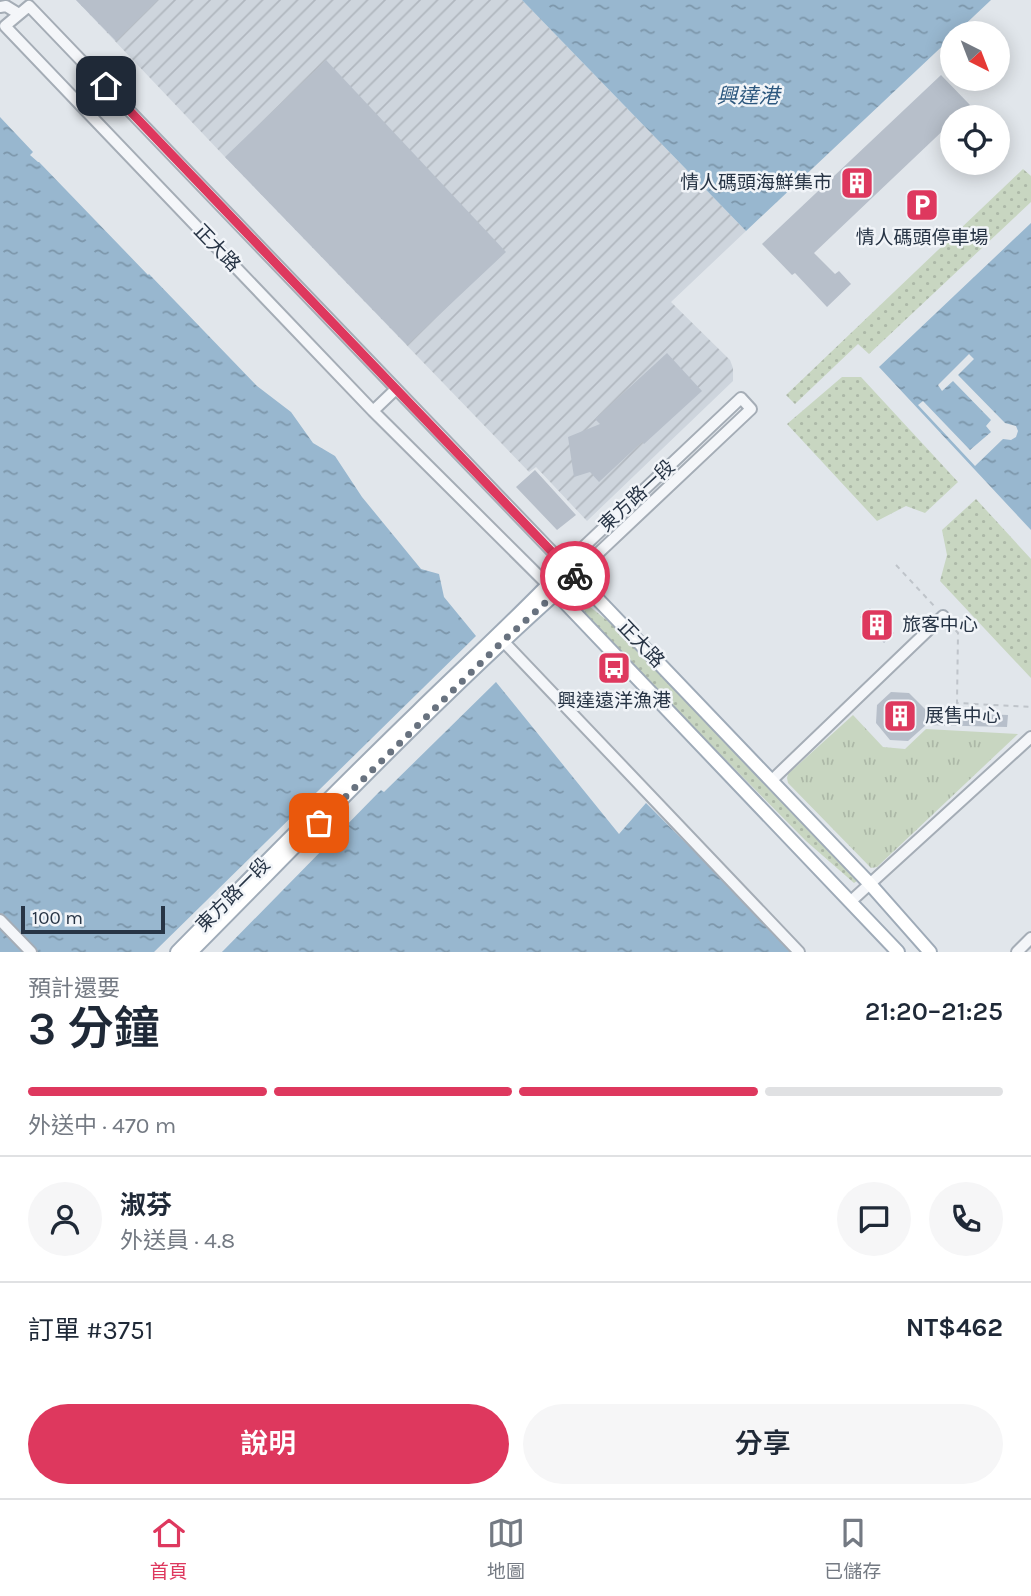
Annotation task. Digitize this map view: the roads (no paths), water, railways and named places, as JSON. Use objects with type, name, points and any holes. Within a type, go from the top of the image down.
[{"type":"main road","name":"正大路","points":[[566,566],[870,884],[930,952]]},
{"type":"main road","name":"東方路一段","points":[[191,952],[503,641],[552,589],[566,566]]},
{"type":"main road","name":"正大路","points":[[552,589],[898,952]]},
{"type":"main road","name":"東方路一段","points":[[177,952],[387,741],[552,589]]},
{"type":"street","points":[[0,7],[6,6],[19,14]]},
{"type":"street","name":"正大路","points":[[552,589],[373,411],[5,26],[29,6],[566,566]]},
{"type":"street","points":[[373,411],[396,389]]},
{"type":"street","name":"東方路一段","points":[[552,589],[575,576],[751,409],[741,398],[566,566]]},
{"type":"street","points":[[771,781],[943,616]]},
{"type":"street","points":[[503,641],[799,952]]},
{"type":"street","points":[[850,902],[1031,737]]},
{"type":"street","points":[[0,920],[31,952]]},
{"type":"street","points":[[1017,952],[1031,938]]},
{"type":"water","name":"興達港","points":[[522,0],[991,0],[969,21],[940,21],[940,48],[746,231]]},
{"type":"water","points":[[0,117],[33,152],[30,155],[257,386],[291,412],[313,443],[335,456],[362,497],[421,569],[439,574],[444,597],[476,636],[154,952],[0,952]]},
{"type":"water","points":[[1031,223],[1031,530],[879,367]]},
{"type":"water","points":[[496,682],[619,834],[646,803],[795,952],[222,952],[381,790],[384,792]]},
{"type":"place","name":"情人碼頭海鮮集市","points":[[857,183]]},
{"type":"place","name":"情人碼頭停車場","points":[[922,205]]},
{"type":"place","name":"旅客中心","points":[[877,625]]},
{"type":"place","name":"興達遠洋漁港","points":[[614,668]]},
{"type":"place","name":"展售中心","points":[[900,716]]}]
